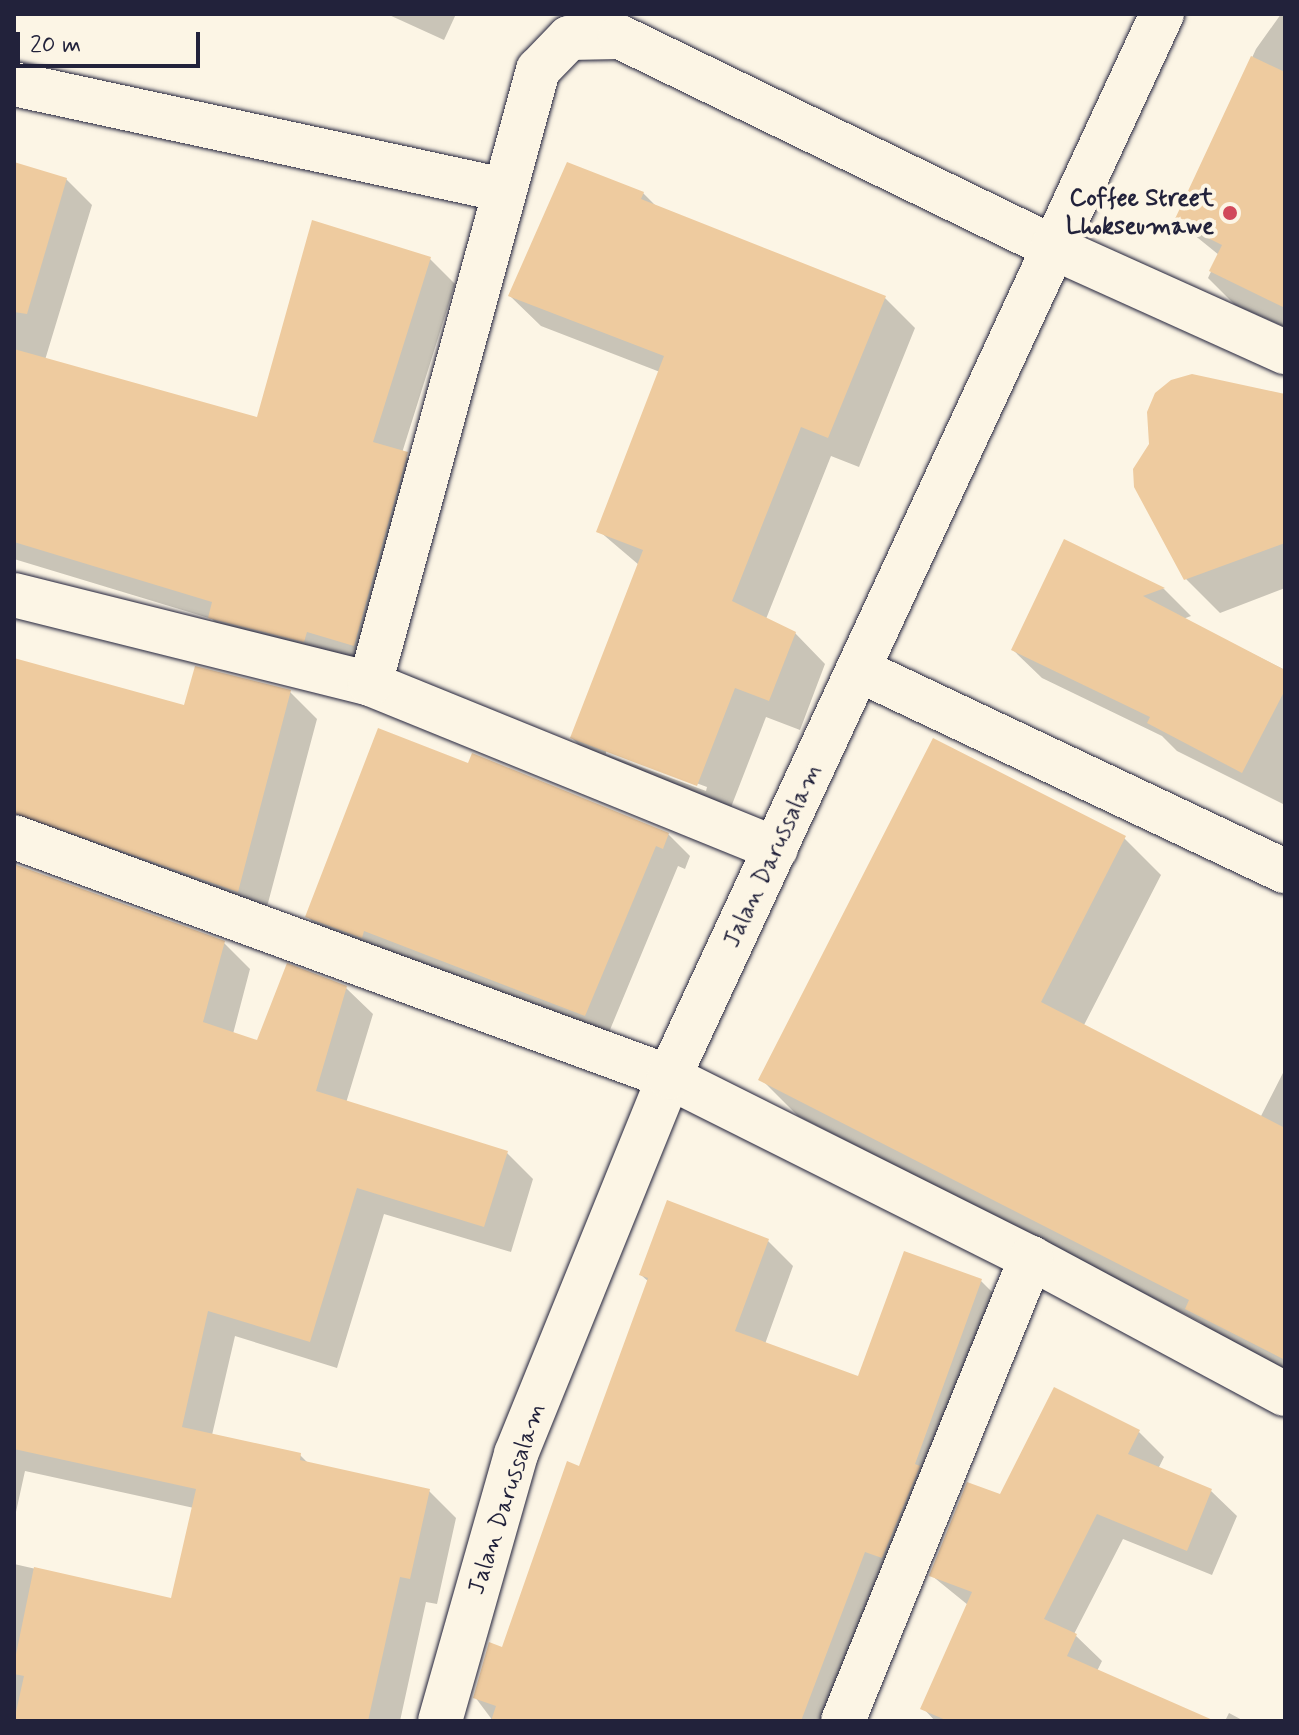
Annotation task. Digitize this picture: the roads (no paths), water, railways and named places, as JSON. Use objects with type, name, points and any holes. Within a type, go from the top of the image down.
[{"type":"street","name":"Jalan Darussalam","points":[[440,1721],[516,1454],[669,1077],[1162,14]]},
{"type":"street","points":[[370,684],[538,70],[569,38],[620,37],[1052,247],[1285,352]]},
{"type":"street","points":[[14,84],[504,190]]},
{"type":"street","points":[[14,595],[370,684],[776,849]]},
{"type":"street","points":[[859,670],[1285,871]]},
{"type":"street","points":[[14,837],[669,1077],[1031,1258],[1285,1394]]},
{"type":"street","points":[[843,1721],[1031,1258]]},
{"type":"place","name":"Coffee Street Lhokseumawe","points":[[1230,213]]}]
